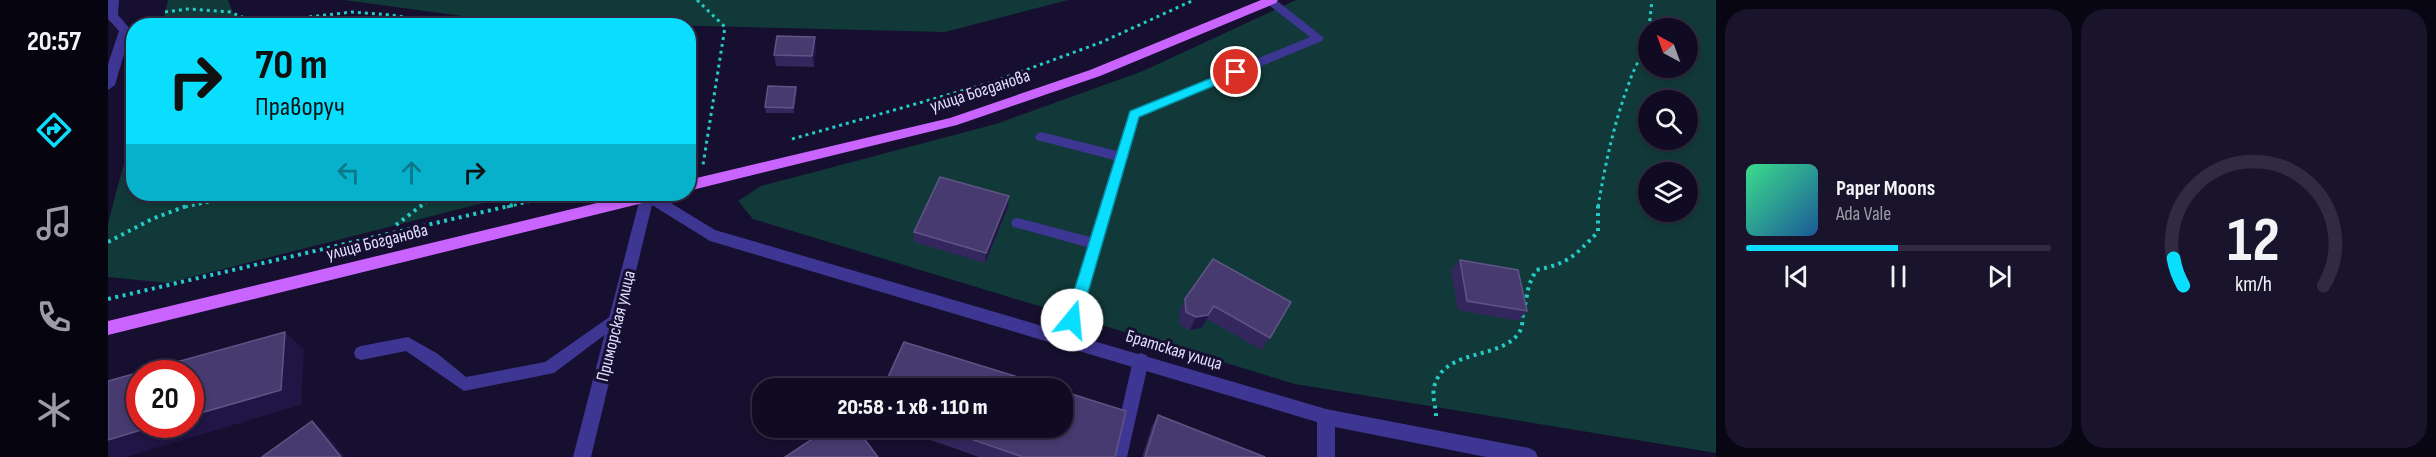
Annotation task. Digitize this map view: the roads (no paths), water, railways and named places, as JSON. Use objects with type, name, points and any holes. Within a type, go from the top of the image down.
[{"type":"main road","name":"улица Богданова","points":[[696,184],[952,122],[1095,74],[1271,1]]},
{"type":"main road","name":"улица Богданова","points":[[108,328],[623,201]]},
{"type":"street","points":[[110,17],[113,0]]},
{"type":"street","points":[[110,17],[124,0]]},
{"type":"street","points":[[108,85],[125,30],[110,17]]},
{"type":"street","name":"Приморская улица","points":[[582,457],[649,201]]},
{"type":"street","name":"Братская улица","points":[[661,201],[710,236],[962,311],[1141,360],[1326,417],[1529,457]]},
{"type":"street","points":[[1326,417],[1326,457]]},
{"type":"lane","points":[[1067,339],[1134,114],[1318,38],[1271,1]]},
{"type":"lane","points":[[1041,137],[1121,157]]},
{"type":"lane","points":[[1018,223],[1095,244]]},
{"type":"lane","points":[[361,353],[408,344],[433,359],[464,384],[549,368],[618,317]]},
{"type":"lane","points":[[1119,457],[1141,360]]}]
